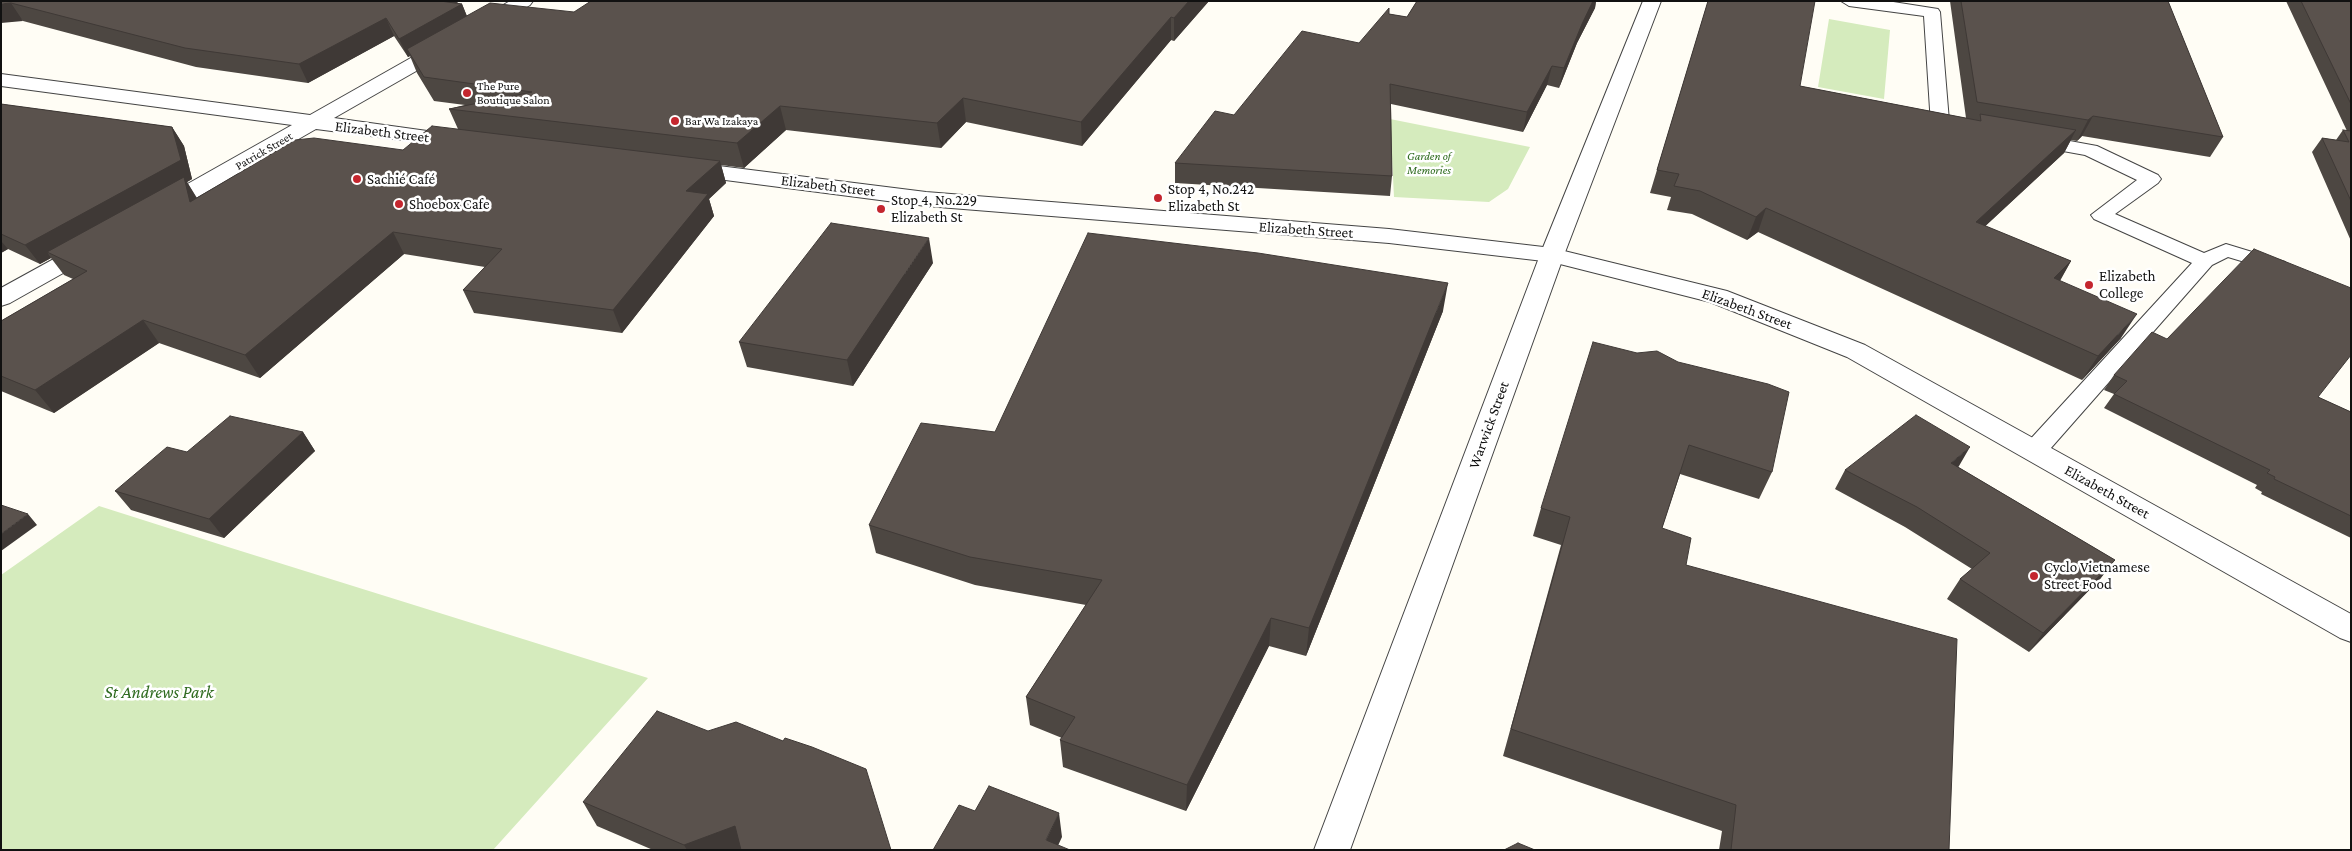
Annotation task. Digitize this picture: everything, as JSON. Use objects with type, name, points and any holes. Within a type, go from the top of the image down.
[{"type":"street","name":"Patrick Street","points":[[145,218],[524,1]]},
{"type":"street","name":"Warwick Street","points":[[1332,850],[1552,255],[1652,1]]},
{"type":"street","name":"Elizabeth Street","points":[[1,80],[312,123],[477,143]]},
{"type":"street","name":"Elizabeth Street","points":[[662,166],[926,199],[1389,236],[1552,255],[1718,296],[1847,347],[2351,628]]},
{"type":"street","points":[[1,298],[111,237]]},
{"type":"lane","points":[[1849,1],[1932,12],[1940,125],[1978,131]]},
{"type":"lane","points":[[2015,138],[2090,150],[2151,179],[2101,215],[2205,261]]},
{"type":"lane","points":[[2034,451],[2205,261],[2226,250],[2295,272]]},
{"type":"green space","points":[[1829,19],[1890,30],[1884,99],[1818,87]]},
{"type":"green space","name":"Garden of Memories","points":[[1390,119],[1530,147],[1508,189],[1489,202],[1394,197]]},
{"type":"green space","name":"St Andrews Park","points":[[99,506],[648,678],[493,850],[1,850],[1,575]]},
{"type":"building","points":[[1,1],[440,1],[462,4],[399,39],[386,18],[299,64],[185,48],[11,3],[1,4]]},
{"type":"building","points":[[591,1],[1189,1],[1174,18],[1171,17],[1081,122],[963,98],[937,123],[780,106],[737,143],[449,109],[532,92],[424,77],[407,49],[490,3],[574,12]]},
{"type":"building","points":[[1417,1],[1593,1],[1564,68],[1552,66],[1527,112],[1390,84],[1392,176],[1175,163],[1215,111],[1234,115],[1302,31],[1359,43],[1389,8],[1389,14],[1407,17]]},
{"type":"building","points":[[1708,1],[1815,1],[1800,86],[1981,121],[1980,114],[2076,130],[1976,222],[2071,261],[2054,278],[2137,314],[2098,356],[1766,208],[1756,217],[1700,191],[1674,186],[1679,174],[1657,170]]},
{"type":"building","points":[[1961,1],[2168,1],[2223,137],[2093,116],[2088,120],[1977,102]]},
{"type":"building","points":[[2301,1],[2351,1],[2351,104]]},
{"type":"building","points":[[1,104],[172,127],[181,160],[25,245],[1,234]]},
{"type":"building","points":[[432,126],[720,161],[686,191],[708,194],[613,310],[463,290],[502,249],[393,232],[245,355],[143,320],[35,390],[1,376],[1,321],[87,271],[47,252],[184,177],[190,202],[295,140],[314,138],[403,150]]},
{"type":"building","points":[[2343,130],[2351,131],[2351,201],[2322,138],[2349,142]]},
{"type":"building","points":[[831,223],[929,238],[847,360],[739,342]]},
{"type":"building","points":[[1088,233],[1258,253],[1448,283],[1309,628],[1271,618],[1187,785],[1060,740],[1075,717],[1026,697],[1102,580],[970,557],[869,525],[921,423],[995,432]]},
{"type":"building","points":[[2254,249],[2351,288],[2351,355],[2318,397],[2351,412],[2351,516],[2274,479],[2275,477],[2267,473],[2270,470],[2114,394],[2127,381],[2114,375],[2152,332],[2167,339]]},
{"type":"building","points":[[1593,342],[1637,353],[1657,351],[1678,362],[1768,384],[1789,392],[1772,472],[1689,445],[1662,528],[1691,538],[1686,565],[1957,639],[1949,850],[1731,850],[1736,805],[1511,729],[1570,517],[1541,508]]},
{"type":"building","points":[[1916,415],[1970,447],[1951,463],[2115,560],[2043,633],[1960,579],[1990,553],[1917,507],[1845,470]]},
{"type":"building","points":[[230,416],[303,432],[209,519],[115,491],[167,447],[187,452]]},
{"type":"building","points":[[1,505],[28,514],[1,534]]},
{"type":"building","points":[[657,711],[708,731],[736,722],[783,741],[785,738],[812,747],[866,769],[891,850],[741,850],[735,826],[684,845],[583,802]]},
{"type":"building","points":[[989,786],[1059,813],[1046,840],[1070,850],[933,850],[959,805],[975,811]]},
{"type":"building","points":[[1518,843],[1535,850],[1504,850]]},
{"type":"place","name":"The Pure Boutique Salon","points":[[467,93]]},
{"type":"place","name":"Bar Wa Izakaya","points":[[675,121]]},
{"type":"place","name":"Sachié Café","points":[[357,179]]},
{"type":"place","name":"Stop 4, No.242 Elizabeth St","points":[[1158,198]]},
{"type":"place","name":"Shoebox Cafe","points":[[399,204]]},
{"type":"place","name":"Stop 4, No.229 Elizabeth St","points":[[881,209]]},
{"type":"place","name":"Elizabeth College","points":[[2089,285]]},
{"type":"place","name":"Cyclo Vietnamese Street Food","points":[[2034,576]]}]
